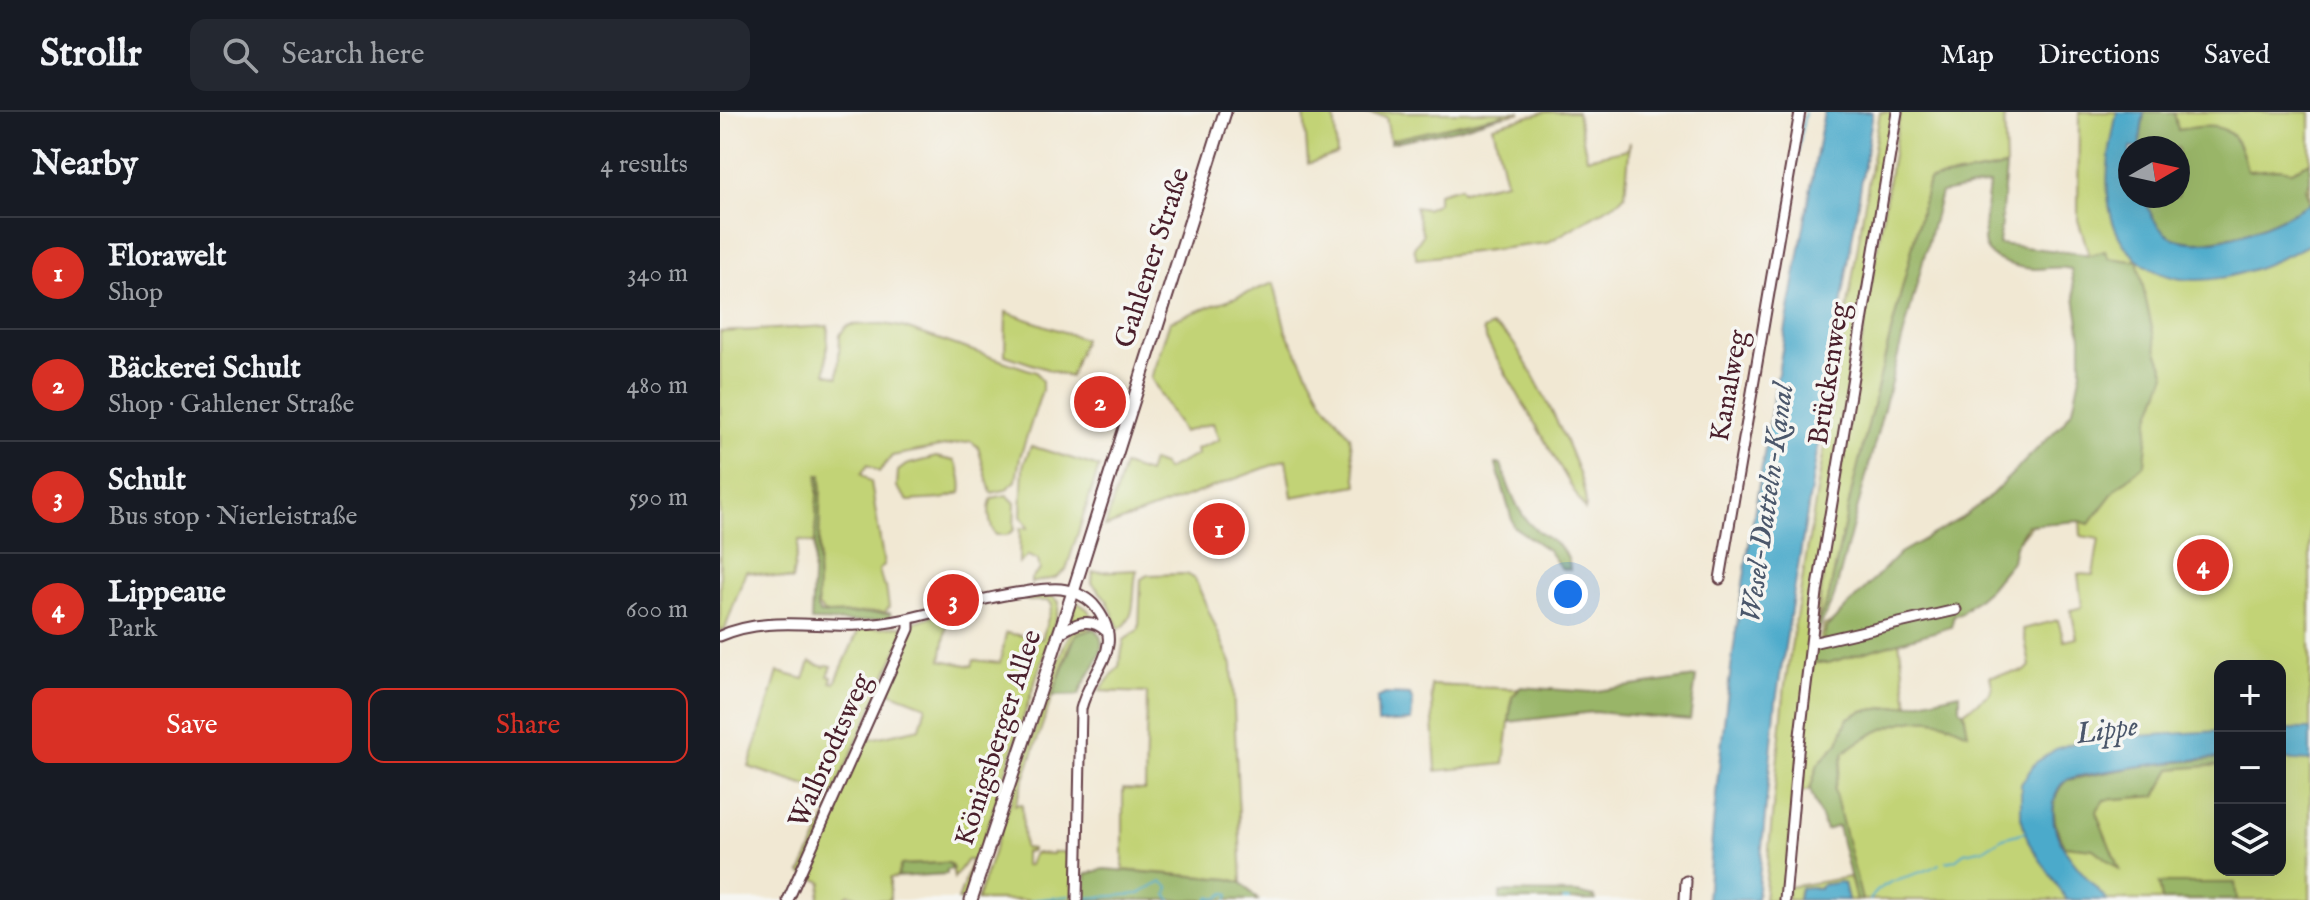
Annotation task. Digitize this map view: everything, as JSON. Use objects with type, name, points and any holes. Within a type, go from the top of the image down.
[{"type":"main road","name":"Gahlener Straße","points":[[1073,592],[1225,112]]},
{"type":"main road","name":"Königsberger Allee","points":[[971,900],[1073,592]]},
{"type":"street","name":"Kanalweg","points":[[1720,579],[1800,112]]},
{"type":"street","name":"Brückenweg","points":[[1785,900],[1798,752],[1817,593],[1897,112]]},
{"type":"street","points":[[720,636],[764,623],[859,625],[909,619],[989,596],[1046,589],[1073,592],[1092,603],[1103,618],[1108,634],[1105,662],[1089,685],[1081,709],[1077,900]]},
{"type":"street","points":[[1812,643],[1956,610]]},
{"type":"street","name":"Walbrodtsweg","points":[[788,900],[909,629],[909,619]]},
{"type":"street","points":[[1059,635],[1082,622],[1093,622],[1108,634]]},
{"type":"street","points":[[1685,900],[1686,881]]},
{"type":"green space","points":[[1304,112],[1334,112],[1337,154],[1308,164]]},
{"type":"green space","points":[[1350,112],[1521,112],[1390,140],[1386,117]]},
{"type":"green space","points":[[1545,112],[1577,112],[1587,158],[1628,149],[1630,142],[1625,195],[1547,243],[1417,259],[1414,248],[1423,235],[1415,207],[1426,209],[1438,203],[1438,193],[1460,187],[1462,191],[1506,182],[1493,126]]},
{"type":"green space","points":[[1880,112],[1894,112],[1848,382],[1782,900],[1764,900],[1785,684]]},
{"type":"green space","points":[[1900,112],[2004,112],[2006,167],[1929,180],[1852,490],[1829,596],[1817,624],[1821,586]]},
{"type":"green space","points":[[2079,112],[2310,112],[2310,900],[1858,900],[1837,822],[1834,790],[1839,759],[1852,739],[1909,716],[1965,719],[1964,712],[1990,693],[1990,676],[2025,671],[2030,666],[2023,629],[2058,620],[2064,641],[2077,638],[2071,610],[2082,607],[2078,574],[2093,575],[2099,539],[2081,536],[2080,518],[2031,525],[1968,603],[1968,608],[1959,610],[1958,614],[1821,650],[1820,638],[1824,625],[1833,622],[1970,517],[2020,470],[2068,417],[2080,388],[2083,370],[2083,311],[2077,254],[2089,254],[2078,220]]},
{"type":"green space","points":[[2144,112],[2174,112],[2178,130],[2216,127],[2233,136],[2247,171],[2292,171],[2310,162],[2310,181],[2306,188],[2310,203],[2262,227],[2223,239],[2204,242],[2171,237],[2157,224],[2149,208],[2190,208],[2190,136],[2141,136]]},
{"type":"green space","points":[[1505,114],[1461,128],[1390,143],[1390,140]]},
{"type":"green space","points":[[2006,167],[1999,244],[2091,255],[2105,251],[2108,258],[2137,259],[2157,351],[2166,374],[2149,420],[2145,464],[2116,489],[2089,524],[2080,521],[2027,525],[2015,546],[2012,561],[1989,589],[1960,614],[1954,615],[1951,627],[1828,663],[1813,663],[1814,651],[1822,645],[1826,628],[1900,553],[1963,517],[1987,499],[2063,423],[2073,409],[2081,371],[2081,337],[2071,269],[2021,267],[1999,260],[1988,252],[1984,233],[1989,184],[1941,193],[1834,597],[1815,637],[1829,596],[1852,490],[1929,180]]},
{"type":"green space","points":[[1274,283],[1286,332],[1323,401],[1350,436],[1357,485],[1292,497],[1286,460],[1105,527],[1124,465],[1148,473],[1152,461],[1163,465],[1166,470],[1197,455],[1196,449],[1219,440],[1213,423],[1183,432],[1151,378],[1170,321]]},
{"type":"green space","points":[[1006,312],[1084,339],[1070,377],[1005,355]]},
{"type":"green space","points":[[851,325],[902,327],[1036,372],[1042,381],[1042,390],[1020,457],[1016,481],[1005,490],[991,493],[978,447],[971,441],[892,456],[879,472],[868,465],[861,474],[871,482],[884,565],[879,570],[889,607],[885,612],[828,614],[818,606],[817,596],[821,476],[818,476],[815,544],[799,540],[792,580],[746,571],[725,629],[720,631],[720,332],[828,326],[826,373],[838,377],[840,335]]},
{"type":"green space","points":[[1491,326],[1511,340],[1545,397],[1579,476],[1585,496],[1585,510],[1487,341],[1483,330]]},
{"type":"green space","points":[[1031,446],[1099,467],[1066,570],[1055,578],[1031,583],[1040,570],[1038,560],[1028,556],[1019,563],[1020,528],[1028,528],[1021,516],[1023,466]]},
{"type":"green space","points":[[936,457],[954,461],[962,485],[961,493],[942,499],[908,501],[897,487],[898,471],[906,465]]},
{"type":"green space","points":[[1496,464],[1501,464],[1522,514],[1533,527],[1560,547],[1569,561],[1570,570],[1561,568],[1548,550],[1514,527]]},
{"type":"green space","points":[[818,475],[821,475],[817,609],[820,613],[829,614],[890,613],[891,618],[859,622],[811,621]]},
{"type":"green space","points":[[1007,495],[1015,503],[1014,530],[1007,535],[996,535],[990,522],[990,502],[992,498]]},
{"type":"green space","points":[[1137,570],[1132,611],[1125,625],[1119,629],[1107,600],[1092,583],[1093,572]]},
{"type":"green space","points":[[1187,574],[1195,579],[1232,665],[1242,883],[1229,879],[1123,870],[1123,789],[1145,790],[1147,693],[1099,691],[1119,666],[1124,640],[1139,629],[1141,579],[1148,575]]},
{"type":"green space","points":[[1052,596],[1059,602],[1058,611],[964,900],[958,900],[972,860],[967,860],[954,878],[949,863],[901,865],[897,877],[890,878],[890,900],[857,900],[858,897],[849,894],[845,897],[850,900],[818,900],[822,882],[801,873],[861,741],[920,728],[926,706],[884,690],[914,622],[949,611],[941,660],[972,666],[974,660],[1000,663],[1006,633],[1042,639],[1052,605],[1049,601],[1028,601],[1027,598],[1009,601],[1008,597]]},
{"type":"green space","points":[[1077,602],[1087,609],[1095,620],[1070,623]]},
{"type":"green space","points":[[902,626],[905,632],[833,795],[749,767],[778,672],[804,679],[810,662],[824,667],[827,665],[832,666],[828,676],[835,683],[859,629]]},
{"type":"green space","points":[[1085,627],[1095,629],[1076,634],[1070,644],[1015,805],[1022,804],[1024,848],[1032,849],[1025,852],[1025,866],[1029,865],[1034,853],[1074,854],[1073,900],[977,900],[1064,645],[1072,631]]},
{"type":"green space","points":[[1095,629],[1102,645],[1079,695],[1052,696],[1076,634]]},
{"type":"green space","points":[[1899,641],[1908,705],[1863,711],[1848,718],[1838,743],[1818,764],[1810,790],[1796,793],[1813,663],[1828,663]]},
{"type":"green space","points":[[1696,677],[1690,720],[1593,712],[1509,722],[1512,697],[1521,687],[1590,692]]},
{"type":"green space","points":[[1431,685],[1519,689],[1512,697],[1504,764],[1436,771]]},
{"type":"green space","points":[[1960,693],[1960,709],[1964,712],[1968,733],[1938,721],[1913,721],[1876,732],[1844,752],[1834,790],[1862,900],[1856,900],[1838,826],[1826,830],[1810,790],[1818,764],[1838,743],[1848,718],[1862,711],[1908,705]]},
{"type":"green space","points":[[2214,759],[2214,765],[2171,769],[2156,796],[2104,800],[2096,812],[2119,869],[2093,849],[2064,846],[2057,829],[2054,803],[2067,780],[2147,765]]},
{"type":"green space","points":[[949,863],[953,869],[947,870],[947,874],[897,877],[901,865]]},
{"type":"green space","points":[[1104,869],[1229,879],[1242,883],[1258,900],[1086,900],[1086,874]]},
{"type":"green space","points":[[1850,877],[1856,900],[1848,900],[1844,883],[1799,890],[1798,900],[1787,900],[1788,887]]},
{"type":"green space","points":[[2159,883],[2235,883],[2237,900],[2162,900]]},
{"type":"green space","points":[[1500,892],[1577,893],[1595,897],[1596,900],[1500,900]]},
{"type":"water","name":"Wesel-Datteln-Kanal","points":[[1824,112],[1873,112],[1776,701],[1757,900],[1707,900],[1715,801],[1740,603]]},
{"type":"water","points":[[2117,112],[2144,112],[2141,136],[2118,136],[2118,208],[2149,208],[2161,229],[2171,237],[2204,242],[2223,239],[2262,227],[2310,203],[2310,244],[2268,264],[2223,278],[2177,278],[2156,271],[2125,247],[2112,220],[2108,193]]},
{"type":"water","points":[[1385,694],[1410,695],[1413,702],[1411,721],[1378,723],[1377,698]]},
{"type":"water","points":[[2286,729],[2310,729],[2310,761],[2286,759]]},
{"type":"water","points":[[2214,731],[2214,758],[2082,775],[2071,778],[2058,789],[2054,818],[2060,841],[2071,859],[2107,900],[2067,900],[2029,843],[2021,817],[2021,784],[2035,763],[2056,749],[2084,739]]},
{"type":"water","points":[[1844,883],[1848,900],[1798,900],[1800,888],[1820,889],[1822,885]]},
{"type":"waterway","points":[[1768,328],[1805,112]]},
{"type":"waterway","points":[[1946,862],[2025,832]]},
{"type":"waterway","points":[[1870,900],[1893,881],[1939,864]]},
{"type":"waterway","points":[[1086,898],[1139,894],[1162,882],[1169,887],[1167,895],[1171,900]]},
{"type":"waterway","points":[[1207,900],[1210,897],[1217,899],[1225,893],[1229,895],[1227,900]]},
{"type":"waterway","points":[[1031,900],[1069,896]]},
{"type":"waterway","points":[[1563,900],[1569,900]]},
{"type":"place","name":"Bäckerei Schult","points":[[1100,402]]},
{"type":"place","name":"Florawelt","points":[[1219,529]]},
{"type":"place","name":"Lippeaue","points":[[2203,565]]},
{"type":"place","name":"Schult","points":[[953,600]]},
{"type":"water label","name":"Lippe","points":[[2107,731]]}]
